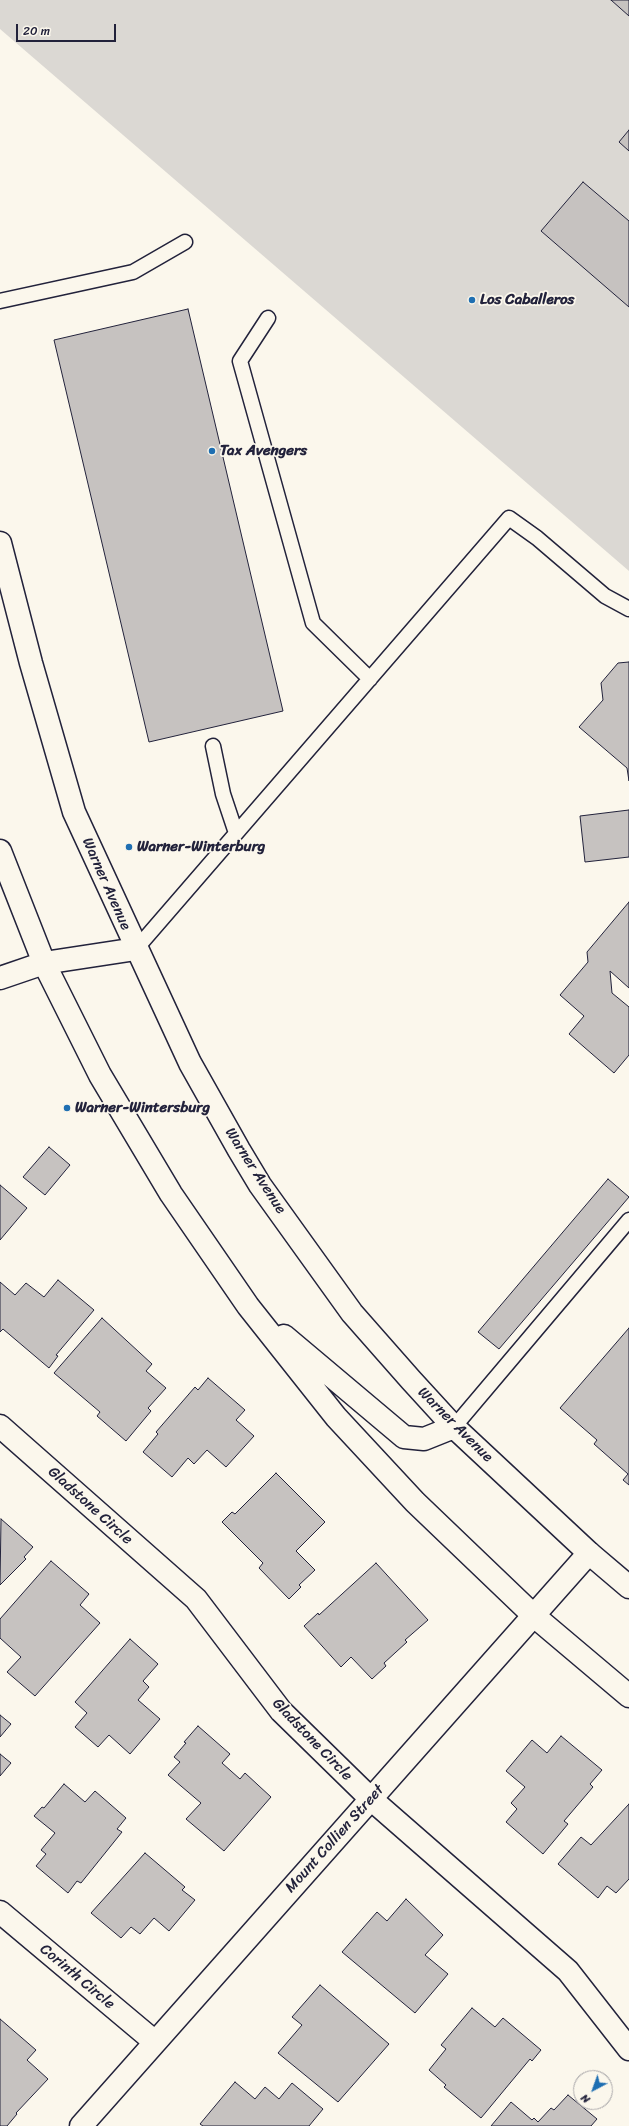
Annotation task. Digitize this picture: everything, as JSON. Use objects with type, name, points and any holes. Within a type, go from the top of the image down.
[{"type":"main road","name":"Warner Avenue","points":[[0,543],[31,663],[74,812],[190,1064],[260,1185],[352,1313],[454,1427],[589,1553],[629,1587]]},
{"type":"main road","points":[[0,851],[44,963],[100,1075],[171,1194],[248,1306],[336,1417],[415,1502],[533,1616],[629,1696]]},
{"type":"main road","points":[[0,978],[44,963],[136,949]]},
{"type":"main road","points":[[248,1306],[404,1437],[424,1439],[454,1427]]},
{"type":"main road","name":"Gladstone Circle","points":[[0,1426],[196,1599],[281,1711],[371,1799],[568,1971],[629,2050]]},
{"type":"main road","name":"Mount Collien Street","points":[[81,2126],[589,1553]]},
{"type":"main road","name":"Corinth Circle","points":[[0,1912],[155,2042]]},
{"type":"lane","points":[[0,301],[133,272],[185,242]]},
{"type":"lane","points":[[268,318],[240,361],[313,623],[370,679]]},
{"type":"lane","points":[[136,949],[509,518],[537,538],[606,596],[629,609]]},
{"type":"lane","points":[[213,746],[223,794],[236,834]]},
{"type":"lane","points":[[454,1427],[629,1220]]},
{"type":"shaded area","name":"Los Caballeros","points":[[0,0],[629,0],[629,571],[0,29]]},
{"type":"building","points":[[611,0],[629,0],[629,16]]},
{"type":"building","points":[[629,130],[629,151],[619,142]]},
{"type":"building","points":[[583,182],[629,221],[629,307],[541,231]]},
{"type":"building","points":[[188,309],[283,711],[149,742],[54,340]]},
{"type":"building","points":[[629,662],[629,781],[627,768],[579,727],[603,700],[601,683],[618,663]]},
{"type":"building","points":[[629,810],[629,857],[585,862],[580,816]]},
{"type":"building","points":[[629,902],[629,988],[610,971],[612,993],[629,1007],[629,1055],[614,1073],[569,1034],[584,1016],[560,995],[588,962],[587,952]]},
{"type":"building","points":[[49,1147],[70,1165],[45,1195],[23,1177]]},
{"type":"building","points":[[608,1179],[629,1197],[499,1349],[478,1332]]},
{"type":"building","points":[[0,1185],[27,1208],[0,1240]]},
{"type":"building","points":[[58,1280],[94,1310],[56,1355],[58,1356],[49,1368],[3,1329],[0,1332],[0,1282],[15,1295],[26,1283],[44,1297]]},
{"type":"building","points":[[102,1318],[152,1364],[146,1371],[166,1388],[148,1408],[151,1411],[126,1441],[97,1416],[100,1412],[54,1373]]},
{"type":"building","points":[[629,1328],[629,1485],[623,1480],[628,1474],[594,1444],[597,1440],[560,1408]]},
{"type":"building","points":[[208,1378],[245,1410],[236,1420],[254,1436],[226,1467],[207,1450],[194,1464],[188,1458],[172,1477],[143,1452],[158,1434],[156,1432],[195,1387],[198,1390]]},
{"type":"building","points":[[276,1473],[325,1522],[296,1551],[315,1570],[299,1585],[301,1587],[289,1599],[259,1568],[263,1563],[222,1522],[232,1512],[235,1514]]},
{"type":"building","points":[[1,1519],[33,1547],[24,1557],[26,1559],[0,1585]]},
{"type":"building","points":[[51,1561],[89,1594],[80,1605],[100,1623],[35,1696],[7,1672],[21,1657],[0,1638],[0,1619]]},
{"type":"building","points":[[376,1563],[428,1620],[405,1640],[407,1642],[384,1663],[386,1666],[372,1679],[351,1657],[341,1667],[304,1626],[318,1613],[319,1615]]},
{"type":"building","points":[[130,1639],[158,1664],[143,1681],[149,1687],[138,1700],[160,1719],[130,1754],[109,1735],[98,1747],[75,1727],[87,1713],[75,1702]]},
{"type":"building","points":[[0,1715],[11,1724],[0,1737]]},
{"type":"building","points":[[198,1726],[230,1754],[222,1763],[240,1779],[245,1773],[271,1797],[224,1851],[186,1819],[201,1803],[168,1775],[180,1762],[174,1757],[186,1743],[184,1742]]},
{"type":"building","points":[[561,1736],[602,1770],[590,1784],[593,1787],[564,1821],[568,1824],[543,1854],[506,1822],[517,1809],[511,1803],[525,1787],[506,1771],[532,1740],[547,1753]]},
{"type":"building","points":[[0,1754],[11,1763],[0,1776]]},
{"type":"building","points":[[64,1784],[85,1802],[95,1791],[126,1818],[117,1829],[122,1832],[81,1883],[77,1881],[68,1893],[36,1866],[46,1854],[41,1850],[55,1833],[34,1816],[42,1807],[44,1808]]},
{"type":"building","points":[[629,1804],[629,1879],[616,1893],[607,1886],[598,1898],[558,1864],[581,1837],[591,1845]]},
{"type":"building","points":[[145,1853],[185,1887],[182,1890],[195,1900],[169,1931],[154,1918],[140,1934],[131,1927],[121,1938],[91,1913]]},
{"type":"building","points":[[406,1899],[443,1935],[425,1955],[448,1974],[415,2013],[342,1952],[377,1912],[387,1921]]},
{"type":"building","points":[[320,1985],[389,2044],[338,2102],[278,2053],[302,2025],[292,2017]]},
{"type":"building","points":[[472,2008],[495,2027],[503,2018],[541,2050],[532,2061],[530,2059],[481,2118],[444,2087],[446,2085],[429,2070],[446,2049],[441,2045]]},
{"type":"building","points":[[0,2019],[36,2050],[27,2060],[48,2079],[16,2113],[17,2114],[7,2126],[0,2126]]},
{"type":"building","points":[[235,2082],[255,2099],[265,2087],[279,2099],[292,2083],[323,2109],[309,2126],[203,2126],[200,2124]]},
{"type":"building","points":[[568,2095],[573,2099],[573,2110],[586,2110],[597,2119],[591,2126],[491,2126],[511,2102],[532,2120],[534,2118],[538,2122],[551,2108],[554,2110]]},
{"type":"place","name":"Los Caballeros","points":[[472,300]]},
{"type":"place","name":"Tax Avengers","points":[[212,451]]},
{"type":"place","name":"Warner-Winterburg","points":[[129,847]]},
{"type":"place","name":"Warner-Wintersburg","points":[[67,1108]]}]
